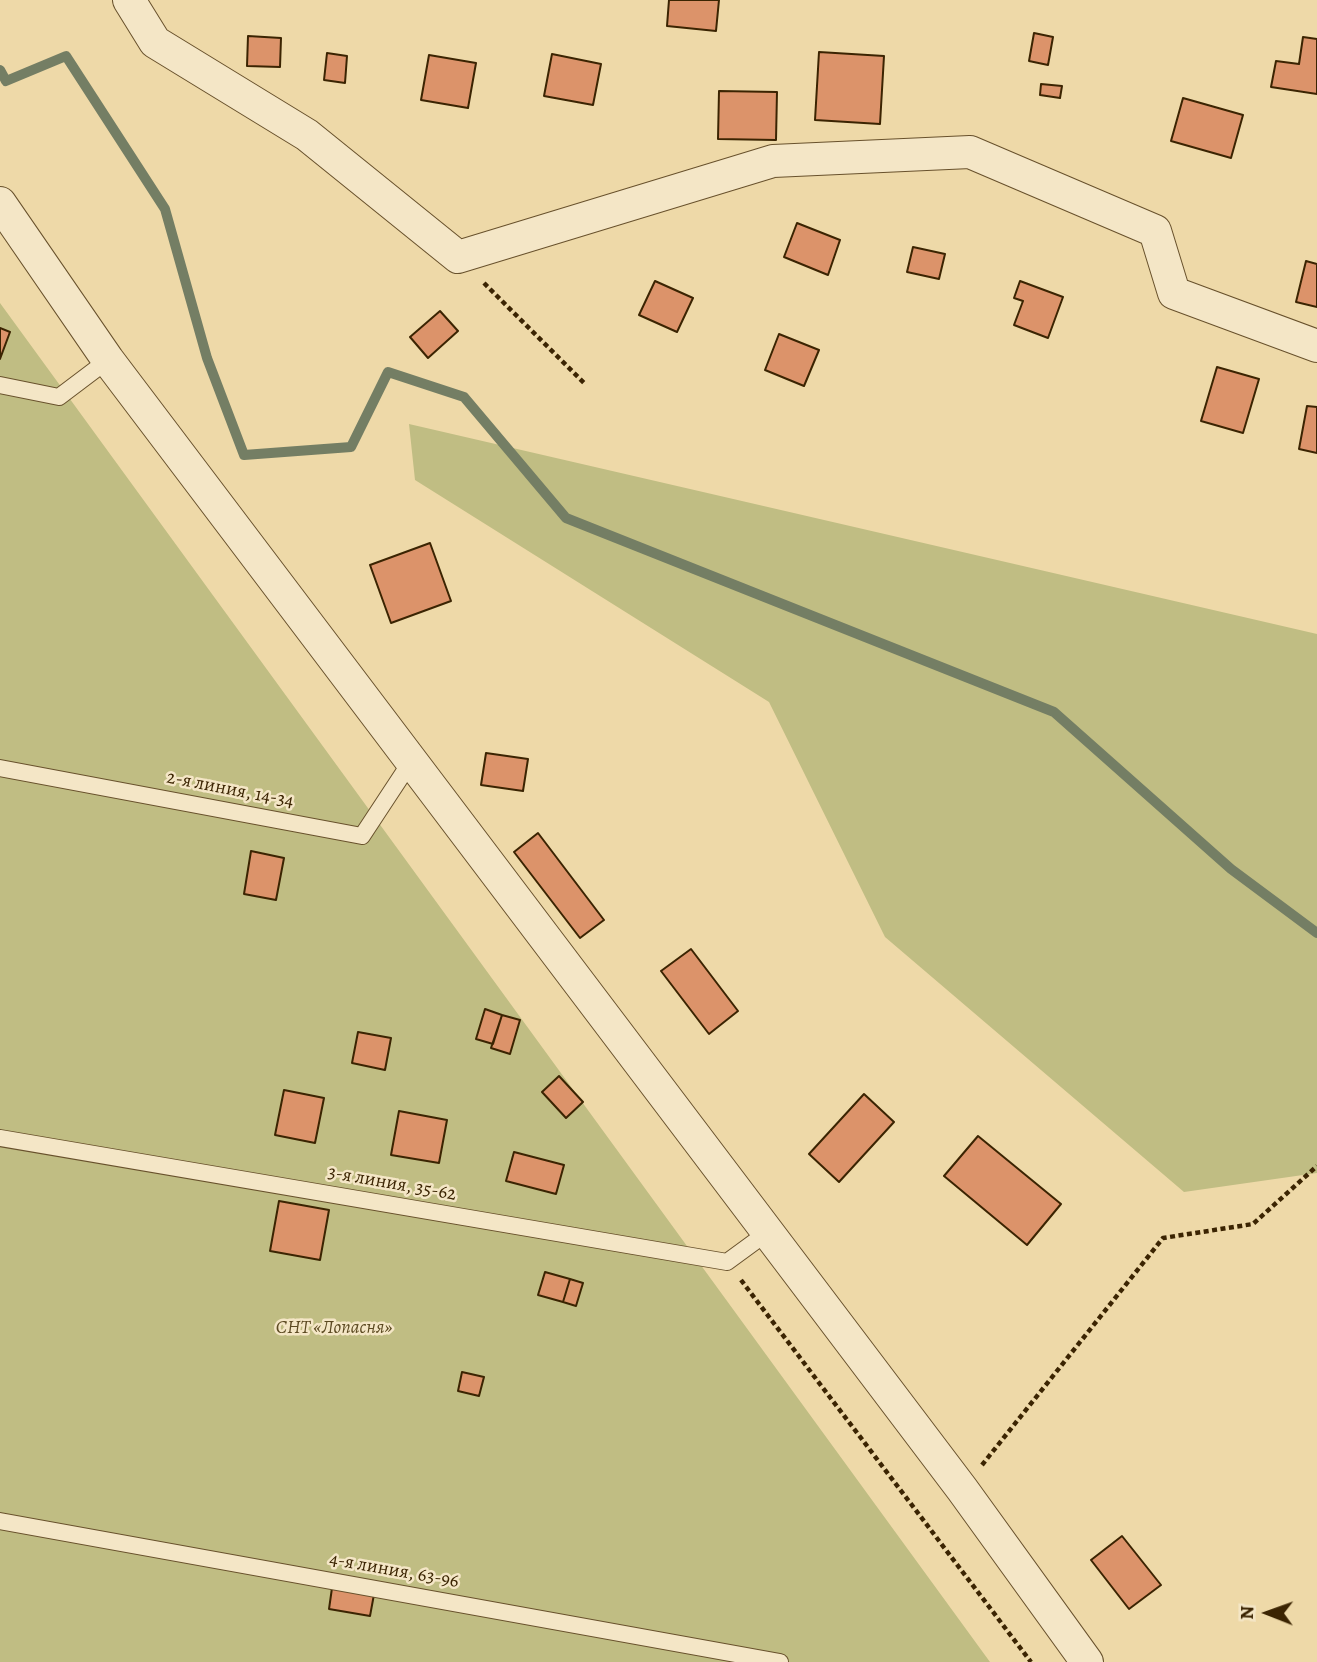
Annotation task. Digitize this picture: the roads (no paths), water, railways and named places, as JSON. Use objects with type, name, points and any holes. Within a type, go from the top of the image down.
[{"type":"street","points":[[129,0],[155,42],[307,135],[458,257],[773,161],[970,152],[1155,231],[1174,293],[1317,346]]},
{"type":"street","points":[[0,203],[108,360],[962,1489],[1087,1662]]},
{"type":"lane","points":[[0,385],[60,397],[108,360]]},
{"type":"lane","name":"2-я линия, 14-34","points":[[0,768],[362,836],[412,760]]},
{"type":"lane","name":"3-я линия, 35-62","points":[[0,1138],[727,1262],[768,1232]]},
{"type":"lane","name":"4-я линия, 63-96","points":[[0,1521],[780,1662]]},
{"type":"waterway","points":[[0,70],[6,81],[66,56],[165,209],[207,358],[244,455],[351,447],[388,372],[464,397],[566,518],[1054,712],[1231,869],[1317,933]]},
{"type":"park label","name":"СНТ «Лопасня»","points":[[334,1328]]}]
